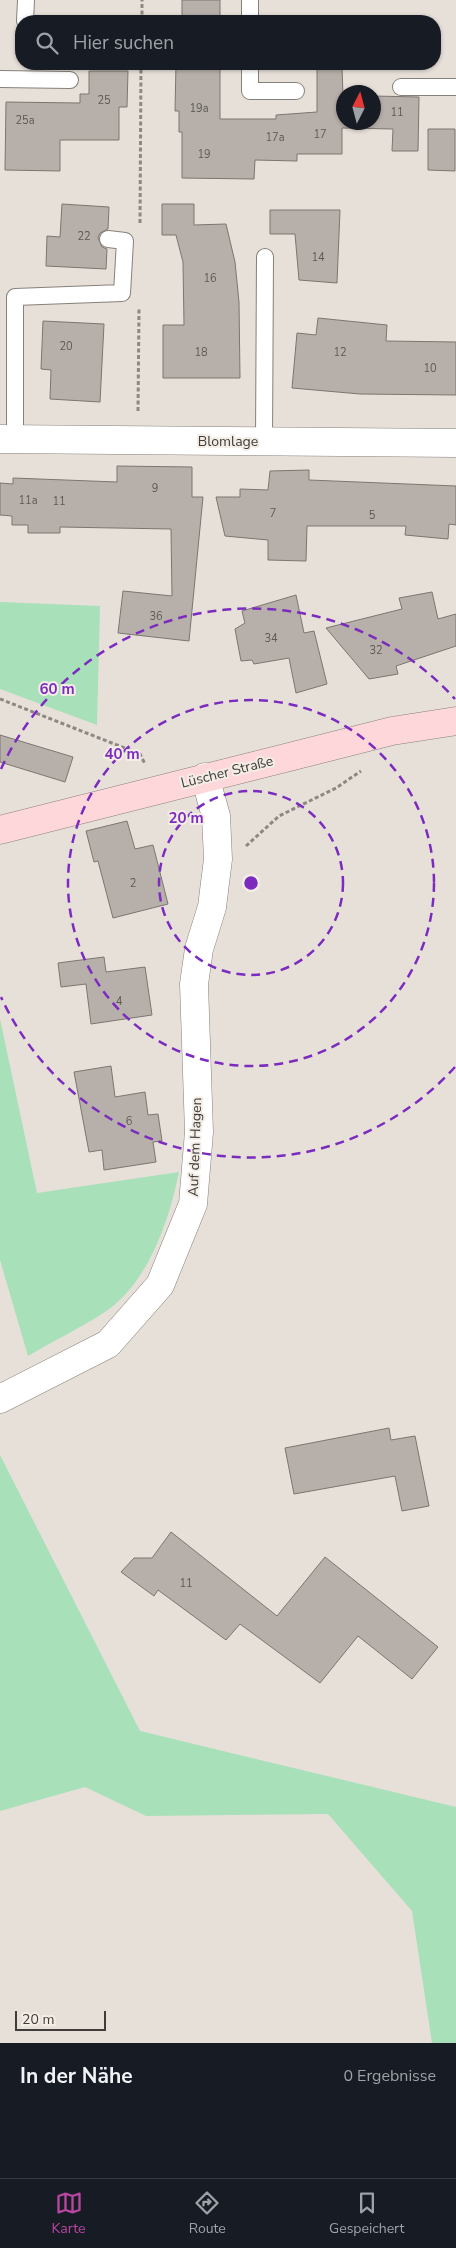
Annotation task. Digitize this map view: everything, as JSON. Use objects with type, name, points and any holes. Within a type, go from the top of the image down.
[{"type":"street","name":"Blomlage","points":[[8,439],[456,443]]},
{"type":"street","name":"Lüscher Straße","points":[[0,830],[392,731],[456,721]]},
{"type":"street","name":"Auf dem Hagen","points":[[0,1399],[108,1344],[160,1285],[193,1204],[199,1132],[194,984],[199,949],[212,907],[218,847],[216,816],[205,777]]},
{"type":"lane","points":[[25,15],[26,0]]},
{"type":"lane","points":[[250,0],[250,15]]},
{"type":"lane","points":[[250,70],[250,91],[296,91]]},
{"type":"lane","points":[[0,79],[24,72],[70,80]]},
{"type":"lane","points":[[401,88],[456,87]]},
{"type":"lane","points":[[8,439],[15,297],[122,293],[125,240],[108,239]]},
{"type":"lane","points":[[264,442],[266,257]]},
{"type":"path","points":[[142,0],[142,15]]},
{"type":"path","points":[[0,699],[140,754],[156,790]]},
{"type":"path","points":[[218,847],[248,846],[279,816],[336,788],[364,769]]},
{"type":"green space","points":[[0,602],[100,606],[97,725],[0,689]]},
{"type":"green space","points":[[0,1019],[37,1193],[179,1172],[170,1208],[157,1244],[138,1278],[126,1293],[113,1306],[94,1319],[28,1356],[0,1260]]},
{"type":"green space","points":[[0,1455],[140,1731],[456,1807],[456,2043],[432,2043],[412,1911],[328,1814],[146,1816],[85,1787],[0,1811]]},
{"type":"building","points":[[182,0],[220,0],[220,15],[182,15]]},
{"type":"building","points":[[176,70],[220,70],[220,119],[276,119],[276,115],[317,112],[317,70],[342,70],[343,85],[336,85],[336,130],[342,130],[342,154],[297,154],[297,161],[255,160],[254,179],[182,178],[182,132],[179,132],[179,111],[175,111]]},
{"type":"building","points":[[89,71],[128,71],[127,107],[119,107],[119,140],[60,140],[60,171],[5,170],[6,102],[80,103],[80,94],[89,94]]},
{"type":"building","points":[[381,96],[419,97],[418,151],[392,151],[393,129],[381,129]]},
{"type":"building","points":[[428,129],[455,129],[455,171],[428,170]]},
{"type":"building","points":[[62,204],[109,207],[108,229],[100,233],[98,238],[102,247],[107,249],[106,269],[46,266],[47,236],[60,237]]},
{"type":"building","points":[[162,204],[194,204],[194,225],[226,224],[235,262],[239,302],[240,378],[163,378],[163,325],[184,325],[183,262],[176,235],[162,235]]},
{"type":"building","points":[[270,210],[340,210],[337,283],[299,280],[295,234],[270,234]]},
{"type":"building","points":[[318,318],[387,325],[386,341],[456,342],[456,395],[360,394],[292,388],[297,333],[316,335]]},
{"type":"building","points":[[43,321],[104,324],[100,402],[50,399],[51,370],[41,369]]},
{"type":"building","points":[[117,466],[192,467],[192,497],[203,497],[189,641],[118,633],[123,591],[172,596],[171,529],[60,527],[60,533],[28,533],[28,525],[12,525],[12,516],[0,515],[0,483],[13,484],[13,478],[117,482]]},
{"type":"building","points":[[309,470],[309,480],[456,486],[456,525],[449,524],[448,539],[405,535],[406,526],[307,526],[306,561],[268,560],[268,540],[225,536],[216,497],[240,497],[240,489],[268,490],[270,471]]},
{"type":"building","points":[[432,592],[438,619],[456,614],[456,646],[396,666],[398,674],[369,679],[326,628],[402,609],[399,598]]},
{"type":"building","points":[[296,595],[304,633],[314,631],[327,684],[296,693],[289,658],[254,664],[252,660],[241,661],[235,629],[245,623],[242,611]]},
{"type":"building","points":[[0,735],[73,757],[65,782],[0,762]]},
{"type":"building","points":[[127,821],[135,849],[153,845],[168,904],[113,918],[98,861],[94,862],[86,831]]},
{"type":"building","points":[[104,957],[106,972],[145,967],[152,1015],[91,1024],[86,984],[61,987],[58,963]]},
{"type":"building","points":[[111,1066],[115,1097],[145,1092],[148,1115],[158,1114],[162,1141],[153,1142],[156,1162],[104,1170],[102,1150],[89,1152],[74,1072]]},
{"type":"building","points":[[389,1428],[391,1440],[415,1436],[429,1506],[402,1511],[395,1476],[294,1494],[285,1448]]},
{"type":"building","points":[[171,1532],[277,1616],[325,1557],[438,1647],[412,1679],[358,1636],[320,1683],[240,1624],[226,1640],[158,1590],[154,1596],[121,1572],[134,1558],[152,1558]]}]
